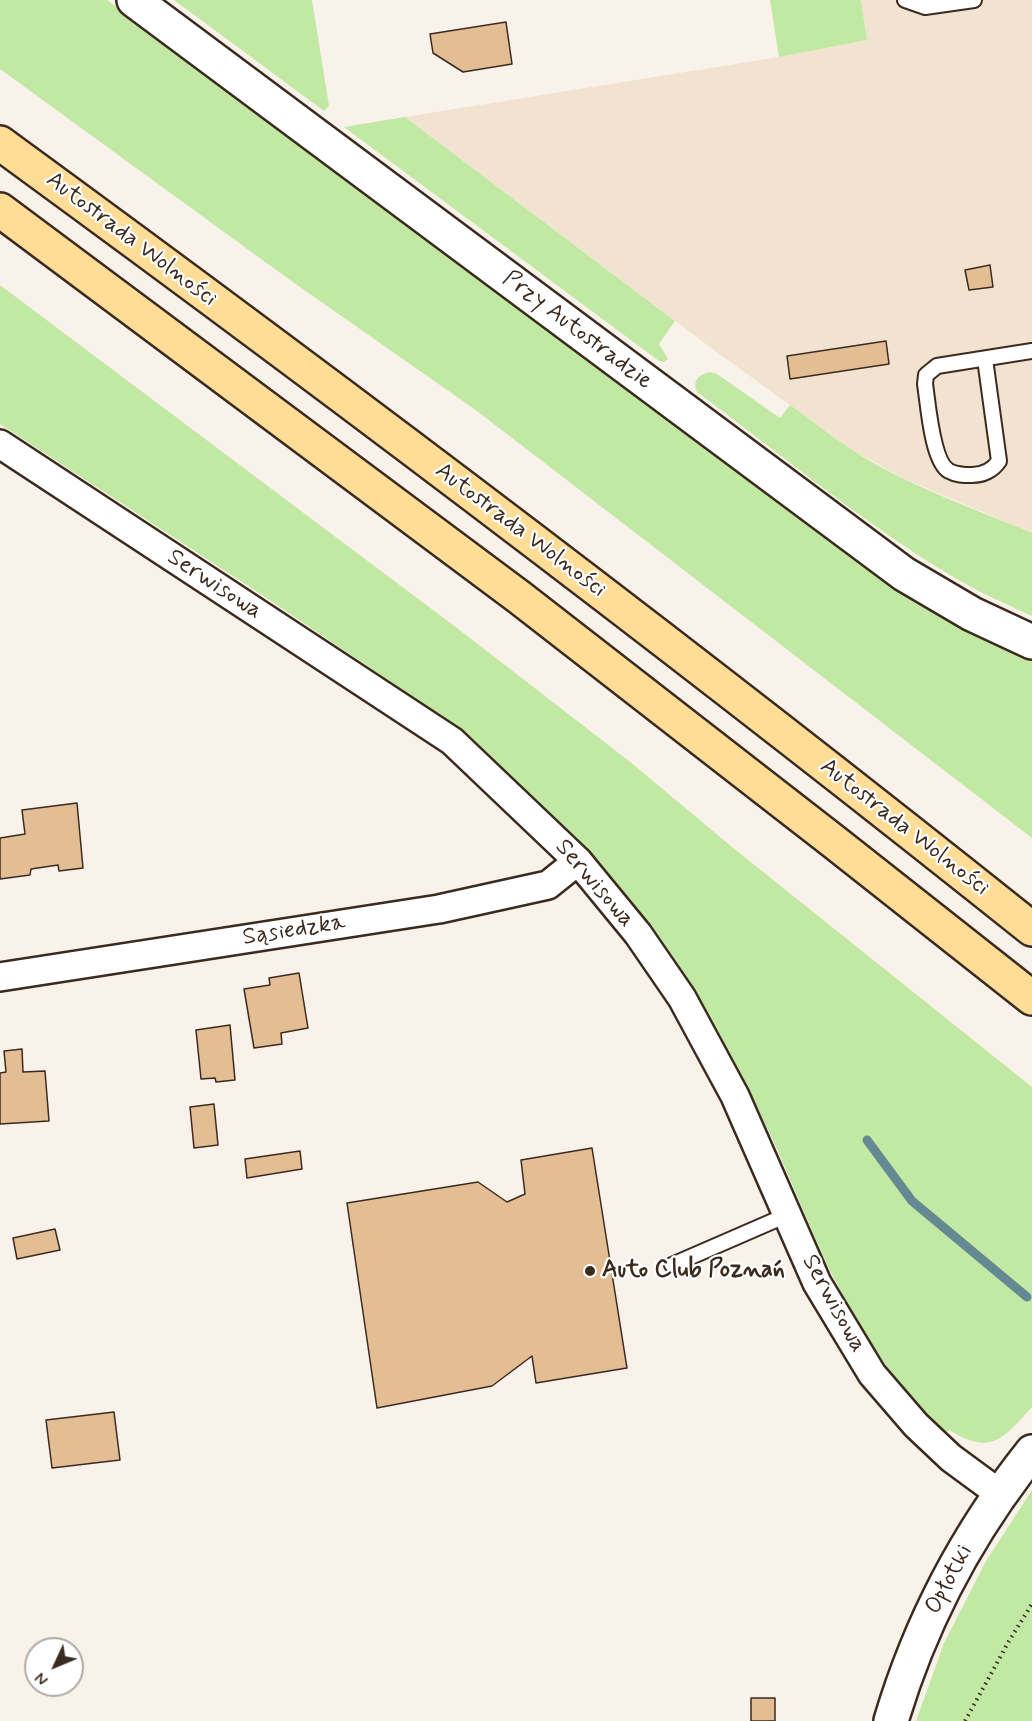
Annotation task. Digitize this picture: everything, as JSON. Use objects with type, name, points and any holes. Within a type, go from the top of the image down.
[{"type":"highway","name":"Autostrada Wolności","points":[[0,143],[467,490],[732,693],[1032,929]]},
{"type":"highway","points":[[0,210],[519,597],[1032,998]]},
{"type":"street","name":"Przy Autostradzie","points":[[134,0],[904,574],[972,614],[1032,642]]},
{"type":"street","name":"Serwisowa","points":[[0,444],[452,741],[578,861],[638,934],[682,998],[735,1096],[817,1283],[872,1374],[916,1425],[951,1458],[1000,1494]]},
{"type":"street","name":"Sąsiedzka","points":[[0,977],[439,909],[549,885],[578,861]]},
{"type":"street","name":"Opłotki","points":[[891,1721],[905,1677],[925,1627],[967,1547],[1000,1494],[1032,1452]]},
{"type":"lane","points":[[905,0],[925,7],[974,0]]},
{"type":"lane","points":[[985,359],[999,461],[995,467],[977,475],[960,475],[948,471],[939,458],[925,384],[926,375],[937,366],[1032,351]]},
{"type":"lane","points":[[672,1265],[787,1215]]},
{"type":"path","points":[[965,1721],[1032,1604]]},
{"type":"shaded area","points":[[861,0],[1032,0],[1032,533],[905,479],[852,450],[718,353],[405,117],[779,57],[867,40]]},
{"type":"green space","points":[[0,0],[107,0],[899,589],[985,637],[1032,659],[1032,838],[477,411],[290,280],[0,69]]},
{"type":"green space","points":[[174,0],[312,0],[329,106],[324,111]]},
{"type":"green space","points":[[770,0],[861,0],[867,40],[779,57]]},
{"type":"green space","points":[[405,117],[675,321],[659,344],[668,359],[664,362],[659,361],[344,127]]},
{"type":"green space","points":[[0,285],[457,628],[629,761],[732,847],[1032,1087],[1032,1407],[1013,1428],[986,1443],[963,1438],[949,1430],[945,1433],[905,1390],[871,1345],[826,1263],[773,1140],[736,1065],[692,989],[640,914],[567,829],[458,727],[259,593],[0,424]]},
{"type":"green space","points":[[710,372],[717,374],[780,418],[790,405],[843,444],[877,465],[934,493],[1032,533],[1032,616],[950,575],[885,533],[790,463],[697,392],[696,381],[703,374]]},
{"type":"green space","points":[[1032,1490],[1032,1721],[916,1721],[944,1643],[986,1561]]},
{"type":"building","points":[[506,22],[512,64],[463,72],[433,53],[430,34]]},
{"type":"building","points":[[990,265],[993,287],[969,290],[965,270]]},
{"type":"building","points":[[886,341],[889,364],[790,379],[787,356]]},
{"type":"building","points":[[77,803],[83,868],[59,871],[58,865],[31,869],[30,875],[0,879],[0,838],[25,834],[22,810]]},
{"type":"building","points":[[299,973],[308,1028],[281,1033],[282,1044],[254,1048],[244,989],[270,985],[269,978]]},
{"type":"building","points":[[230,1025],[235,1080],[216,1082],[215,1078],[201,1079],[196,1030]]},
{"type":"building","points":[[22,1049],[23,1072],[45,1071],[49,1121],[0,1124],[0,1073],[6,1072],[4,1051]]},
{"type":"building","points":[[214,1104],[218,1145],[194,1148],[190,1107]]},
{"type":"building","points":[[592,1148],[627,1368],[536,1383],[532,1356],[492,1386],[377,1408],[347,1203],[478,1182],[507,1202],[525,1194],[521,1160]]},
{"type":"building","points":[[300,1151],[302,1169],[247,1178],[245,1159]]},
{"type":"building","points":[[55,1229],[60,1250],[17,1259],[13,1238]]},
{"type":"building","points":[[114,1412],[120,1460],[52,1468],[46,1420]]},
{"type":"building","points":[[751,1698],[775,1698],[775,1721],[751,1721]]},
{"type":"waterway","points":[[867,1140],[912,1201],[1027,1297]]},
{"type":"place","name":"Auto Club Poznań","points":[[590,1271]]}]
